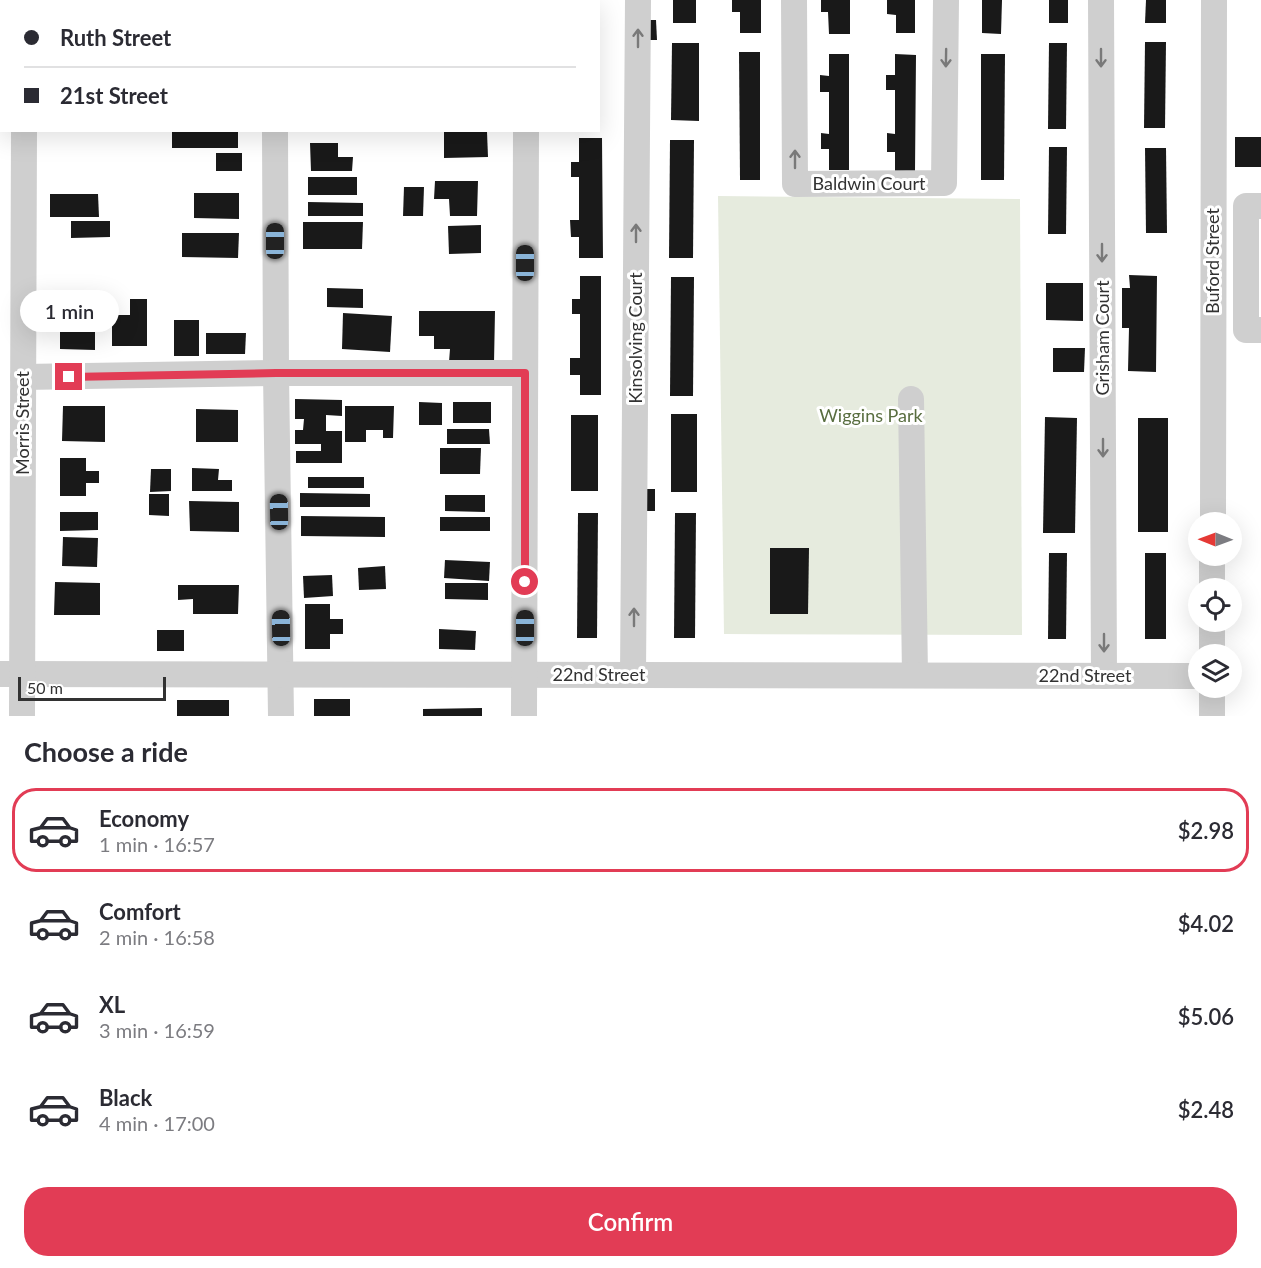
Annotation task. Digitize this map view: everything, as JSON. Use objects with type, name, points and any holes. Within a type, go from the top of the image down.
[{"type":"street","name":"Kinsolving Court","points":[[633,675],[638,0]]},
{"type":"street","name":"Baldwin Court","points":[[794,0],[795,184],[852,184],[944,183],[946,0]]},
{"type":"street","name":"Grisham Court","points":[[1101,0],[1104,676]]},
{"type":"street","name":"Buford Street","points":[[1212,512],[1214,0]]},
{"type":"street","name":"Morris Street","points":[[22,716],[11,674],[11,526],[23,377],[12,199],[24,132]]},
{"type":"street","points":[[275,132],[281,716]]},
{"type":"street","points":[[525,716],[526,132]]},
{"type":"street","points":[[1261,206],[1246,206],[1253,270],[1246,330],[1261,330]]},
{"type":"street","points":[[23,377],[276,373],[525,373]]},
{"type":"street","points":[[911,399],[915,675]]},
{"type":"street","name":"22nd Street","points":[[11,674],[1188,676]]},
{"type":"street","points":[[1212,698],[1212,716]]},
{"type":"green space","name":"Wiggins Park","points":[[718,196],[1020,199],[1022,635],[724,634]]},
{"type":"building","points":[[673,0],[696,0],[696,23],[673,23]]},
{"type":"building","points":[[732,0],[761,0],[761,33],[740,33],[740,12],[732,12]]},
{"type":"building","points":[[821,0],[850,0],[850,34],[829,34],[828,12],[821,12]]},
{"type":"building","points":[[887,0],[915,0],[915,33],[896,33],[896,15],[887,14]]},
{"type":"building","points":[[982,0],[1002,0],[1001,34],[982,33]]},
{"type":"building","points":[[1049,0],[1068,0],[1068,23],[1049,23]]},
{"type":"building","points":[[1146,0],[1166,0],[1166,23],[1145,23]]},
{"type":"building","points":[[641,20],[656,20],[657,40],[641,40]]},
{"type":"building","points":[[1145,42],[1166,42],[1165,128],[1144,128]]},
{"type":"building","points":[[672,43],[699,43],[699,121],[671,120]]},
{"type":"building","points":[[1049,43],[1067,43],[1066,129],[1048,129]]},
{"type":"building","points":[[739,52],[760,52],[760,180],[740,180]]},
{"type":"building","points":[[829,54],[849,54],[849,170],[829,170],[829,149],[821,149],[821,133],[829,134],[829,92],[820,92],[820,75],[829,76]]},
{"type":"building","points":[[895,54],[916,55],[915,171],[895,171],[895,152],[887,152],[887,133],[895,134],[895,90],[886,90],[886,75],[895,75]]},
{"type":"building","points":[[981,54],[1005,54],[1004,180],[981,180]]},
{"type":"building","points":[[172,132],[238,132],[238,148],[172,148]]},
{"type":"building","points":[[444,132],[487,132],[488,157],[444,158]]},
{"type":"building","points":[[1235,137],[1261,137],[1261,167],[1235,167]]},
{"type":"building","points":[[579,138],[602,138],[603,258],[579,258],[579,237],[571,237],[570,220],[579,220],[579,177],[571,177],[571,162],[579,162]]},
{"type":"building","points":[[670,140],[694,140],[693,258],[669,258]]},
{"type":"building","points":[[310,143],[338,143],[338,157],[353,157],[352,171],[311,171]]},
{"type":"building","points":[[1049,147],[1067,147],[1066,234],[1048,234]]},
{"type":"building","points":[[1145,148],[1166,148],[1167,233],[1146,233]]},
{"type":"building","points":[[216,153],[242,153],[242,171],[216,171]]},
{"type":"building","points":[[308,177],[357,177],[357,195],[308,195]]},
{"type":"building","points":[[435,181],[478,181],[477,216],[450,216],[449,199],[434,199]]},
{"type":"building","points":[[404,187],[424,187],[423,216],[403,216]]},
{"type":"building","points":[[194,193],[239,193],[239,219],[194,218]]},
{"type":"building","points":[[50,194],[98,194],[99,217],[50,217]]},
{"type":"building","points":[[308,202],[363,203],[363,216],[308,216]]},
{"type":"building","points":[[71,221],[110,221],[110,237],[71,238]]},
{"type":"building","points":[[303,222],[363,222],[362,249],[303,249]]},
{"type":"building","points":[[481,225],[481,253],[449,254],[448,226]]},
{"type":"building","points":[[182,233],[239,233],[238,258],[182,257]]},
{"type":"building","points":[[1129,275],[1157,276],[1156,372],[1128,371],[1129,328],[1122,328],[1122,288],[1130,288]]},
{"type":"building","points":[[580,276],[601,276],[601,395],[580,395],[580,375],[570,375],[570,358],[580,358],[580,314],[572,314],[572,299],[580,299]]},
{"type":"building","points":[[671,277],[694,277],[693,396],[670,396]]},
{"type":"building","points":[[1046,283],[1083,283],[1083,321],[1046,320]]},
{"type":"building","points":[[327,288],[363,289],[363,308],[327,307]]},
{"type":"building","points":[[130,299],[147,299],[147,346],[112,346],[112,315],[130,315]]},
{"type":"building","points":[[60,311],[95,311],[95,350],[60,349]]},
{"type":"building","points":[[419,311],[495,311],[494,363],[449,362],[450,349],[434,349],[434,336],[419,336]]},
{"type":"building","points":[[343,313],[392,316],[390,352],[342,349]]},
{"type":"building","points":[[174,320],[199,320],[199,356],[174,356]]},
{"type":"building","points":[[206,333],[246,333],[245,354],[206,354]]},
{"type":"building","points":[[1053,348],[1085,348],[1084,372],[1053,372]]},
{"type":"building","points":[[295,399],[342,400],[342,416],[326,415],[326,431],[342,431],[342,463],[296,463],[296,451],[321,451],[321,444],[295,444],[295,430],[303,430],[304,419],[295,419]]},
{"type":"building","points":[[419,402],[442,403],[442,425],[419,425]]},
{"type":"building","points":[[453,402],[491,402],[491,423],[453,423]]},
{"type":"building","points":[[63,406],[105,406],[105,442],[62,441]]},
{"type":"building","points":[[345,406],[394,406],[393,438],[383,438],[383,430],[366,430],[366,442],[345,442]]},
{"type":"building","points":[[196,409],[238,410],[238,442],[196,442]]},
{"type":"building","points":[[671,414],[697,414],[697,492],[671,492]]},
{"type":"building","points":[[571,415],[598,415],[598,491],[571,491]]},
{"type":"building","points":[[1045,417],[1077,418],[1075,533],[1043,533]]},
{"type":"building","points":[[1138,418],[1168,418],[1168,532],[1138,532]]},
{"type":"building","points":[[447,429],[489,429],[490,444],[447,444]]},
{"type":"building","points":[[440,448],[481,448],[480,474],[440,474]]},
{"type":"building","points":[[60,458],[86,458],[86,471],[99,471],[99,483],[86,483],[86,496],[60,496]]},
{"type":"building","points":[[192,468],[219,469],[218,480],[232,480],[232,491],[192,491]]},
{"type":"building","points":[[151,469],[171,469],[171,491],[150,492]]},
{"type":"building","points":[[308,477],[364,477],[364,488],[308,488]]},
{"type":"building","points":[[641,489],[655,489],[655,511],[641,511]]},
{"type":"building","points":[[300,493],[370,494],[370,507],[300,507]]},
{"type":"building","points":[[149,494],[169,494],[169,516],[149,515]]},
{"type":"building","points":[[445,495],[485,495],[485,512],[445,511]]},
{"type":"building","points":[[189,501],[239,502],[239,532],[190,531]]},
{"type":"building","points":[[60,512],[98,512],[98,530],[60,531]]},
{"type":"building","points":[[578,513],[598,513],[597,638],[577,638]]},
{"type":"building","points":[[675,513],[696,513],[695,638],[674,638]]},
{"type":"building","points":[[301,516],[385,517],[385,537],[301,536]]},
{"type":"building","points":[[440,517],[490,517],[490,531],[440,531]]},
{"type":"building","points":[[63,537],[98,538],[97,567],[62,566]]},
{"type":"building","points":[[770,548],[809,548],[808,614],[770,614]]},
{"type":"building","points":[[1049,553],[1067,553],[1066,639],[1048,639]]},
{"type":"building","points":[[1145,553],[1166,553],[1166,639],[1145,639]]},
{"type":"building","points":[[445,560],[490,562],[489,581],[444,578]]},
{"type":"building","points":[[385,566],[386,589],[359,590],[358,568]]},
{"type":"building","points":[[332,575],[333,596],[304,598],[303,576]]},
{"type":"building","points":[[55,582],[100,583],[100,615],[54,615]]},
{"type":"building","points":[[445,583],[488,583],[488,600],[445,599]]},
{"type":"building","points":[[178,585],[239,585],[238,614],[193,614],[193,599],[178,600]]},
{"type":"building","points":[[305,604],[330,604],[330,619],[343,619],[343,634],[330,634],[330,649],[305,649]]},
{"type":"building","points":[[439,629],[476,631],[475,650],[439,649]]},
{"type":"building","points":[[157,630],[184,630],[184,651],[157,651]]},
{"type":"building","points":[[314,699],[350,699],[350,716],[314,716]]},
{"type":"building","points":[[177,700],[229,700],[229,716],[177,716]]},
{"type":"building","points":[[482,708],[482,716],[423,716],[423,709]]},
{"type":"route","points":[[69,377],[276,373],[525,373],[525,582]]}]
